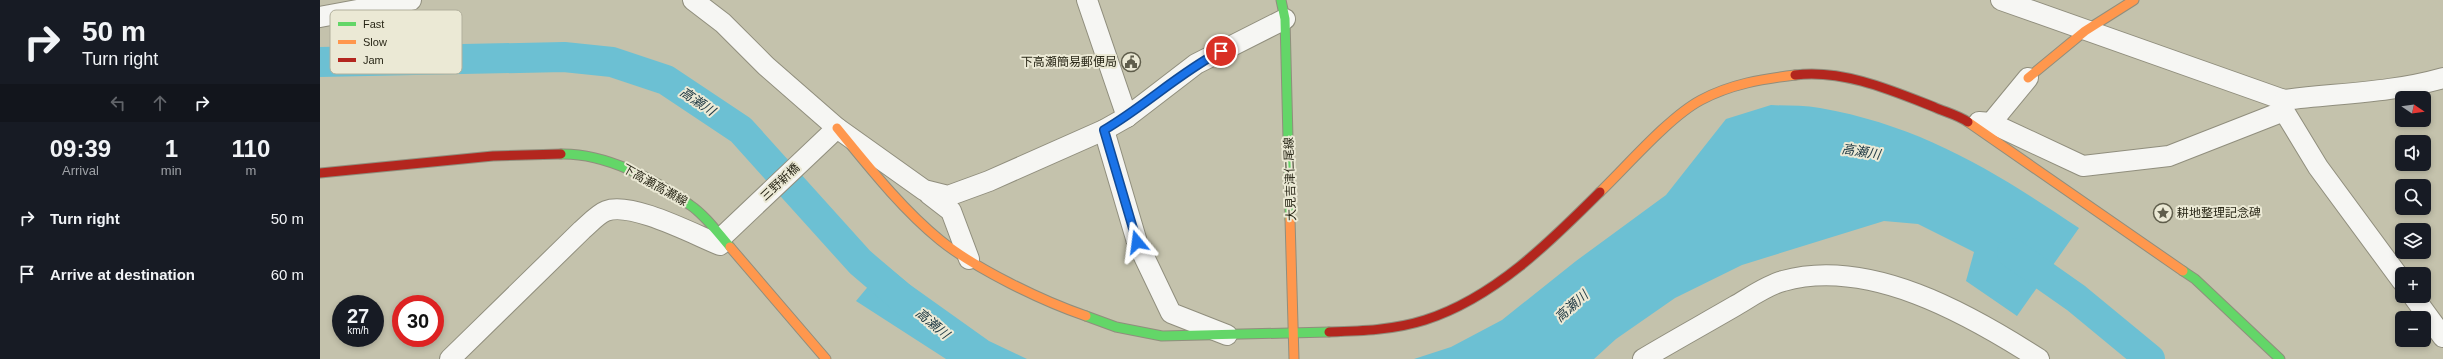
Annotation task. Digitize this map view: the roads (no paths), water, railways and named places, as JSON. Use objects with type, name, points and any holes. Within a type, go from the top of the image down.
[{"type":"street","points":[[357,10],[411,0]]},
{"type":"street","points":[[693,0],[723,23],[787,85],[837,128],[924,190],[950,211],[969,259]]},
{"type":"street","points":[[1087,0],[1127,117]]},
{"type":"street","points":[[2001,0],[2284,106],[2318,167],[2395,272]]},
{"type":"street","points":[[1991,123],[2028,78],[2085,31],[2134,0]]},
{"type":"street","points":[[924,190],[948,196],[989,181],[1104,130],[1127,117],[1196,64],[1285,5]]},
{"type":"street","name":"大見吉津仁尾線","points":[[1285,5],[1294,359]]},
{"type":"street","points":[[320,17],[330,15]]},
{"type":"street","points":[[837,128],[861,159],[912,214],[941,241],[983,269],[1074,312],[1116,327],[1162,336],[1229,336],[1381,330],[1425,320],[1465,303],[1508,275],[1561,231],[1667,126],[1700,100],[1730,87],[1785,75],[1809,74],[1840,77],[1891,90],[1965,120],[2195,279],[2280,359]]},
{"type":"street","points":[[1965,120],[1991,123],[2083,166],[2169,156],[2284,106],[2320,95],[2356,94],[2413,86],[2443,78]]},
{"type":"street","name":"三野新橋","points":[[722,237],[837,128]]},
{"type":"street","points":[[1104,130],[1137,242],[1171,313],[1229,336]]},
{"type":"street","name":"下高瀬高瀬線","points":[[320,173],[493,156],[568,154],[603,159],[636,172],[691,205],[722,237],[808,340],[826,359]]},
{"type":"street","points":[[450,359],[582,230],[606,211],[616,209],[638,211],[720,245],[722,237]]},
{"type":"street","points":[[1643,359],[1782,281],[1823,275],[1845,276],[1909,291],[1963,313],[2039,359]]},
{"type":"street","points":[[2418,303],[2443,337]]},
{"type":"water","points":[[1771,105],[1820,108],[1857,116],[1892,126],[1956,153],[2017,188],[2079,228],[2017,316],[1966,281],[1974,252],[1918,224],[1884,221],[1742,265],[1675,298],[1616,339],[1594,359],[1414,359],[1451,347],[1502,320],[1576,261],[1666,195],[1726,119]]},
{"type":"water","points":[[886,265],[909,284],[989,341],[1027,359],[946,359],[856,301]]},
{"type":"waterway","name":"高瀬川","points":[[462,59],[564,57],[612,62],[666,80],[741,130],[860,262],[908,303]]},
{"type":"waterway","name":"高瀬川","points":[[320,62],[330,62]]},
{"type":"waterway","name":"高瀬川","points":[[2012,253],[2076,298],[2150,359]]},
{"type":"place","name":"下高瀬簡易郵便局","points":[[1131,62]]},
{"type":"place","name":"耕地整理記念碑","points":[[2163,213]]}]
